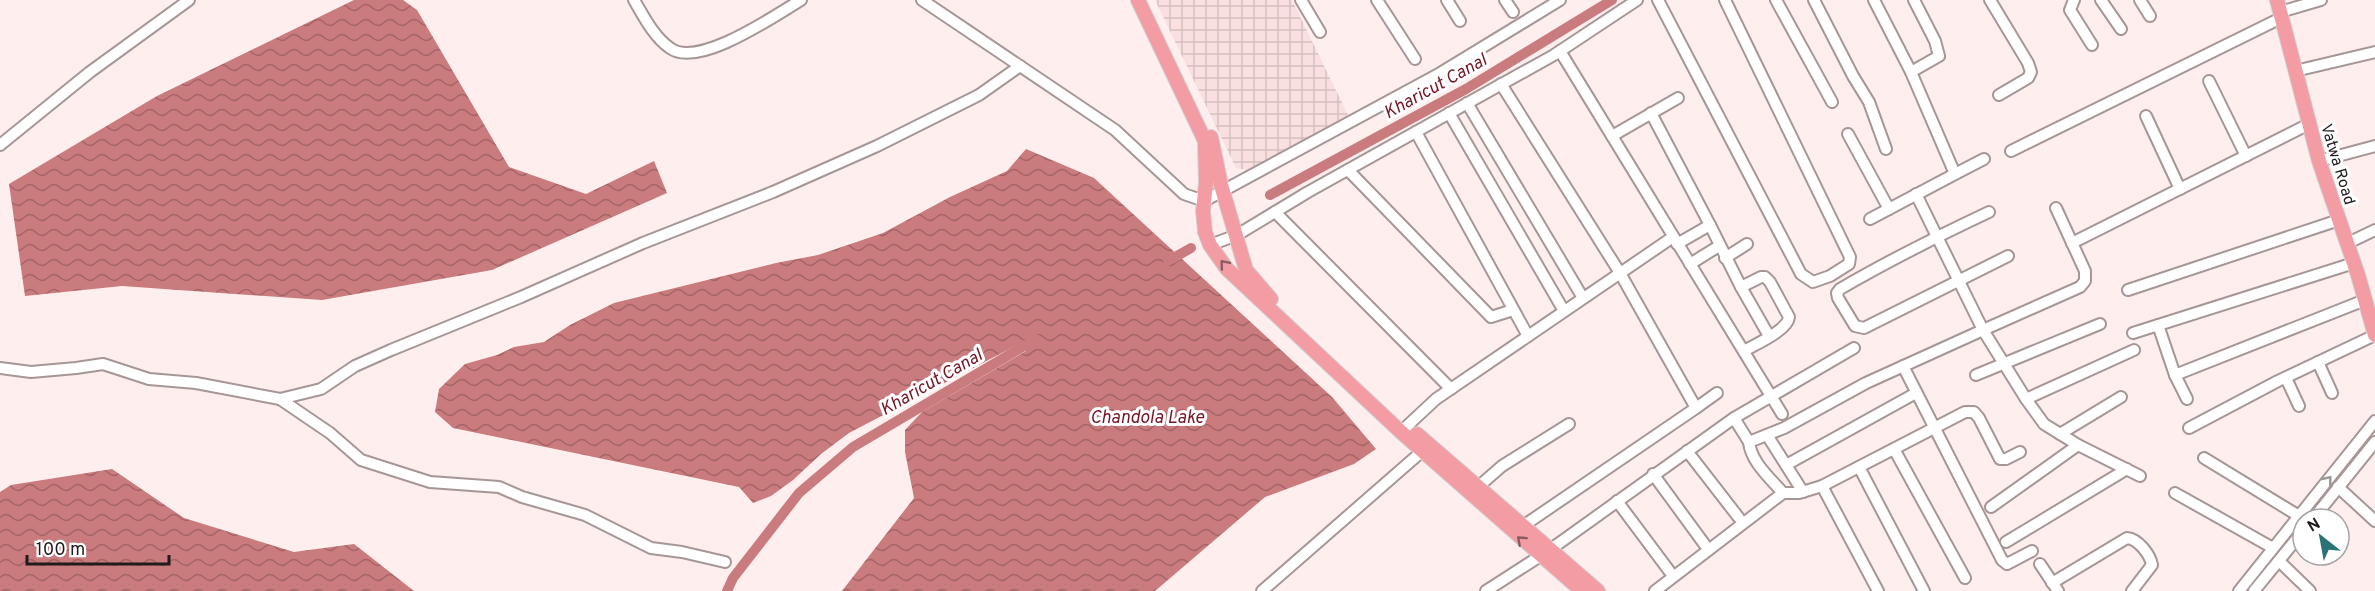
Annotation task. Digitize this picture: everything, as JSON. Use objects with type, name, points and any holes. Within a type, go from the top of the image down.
[{"type":"main road","points":[[1138,0],[1205,141],[1205,232],[1210,245],[1227,269],[1300,340],[1545,553],[1582,591]]},
{"type":"main road","points":[[1145,0],[1211,139],[1223,192],[1246,270],[1269,297],[1407,426],[1426,448],[1478,487],[1523,526],[1545,553],[1598,591]]},
{"type":"main road","name":"Vatwa Road","points":[[2279,10],[2319,161],[2348,243],[2375,335]]},
{"type":"street","points":[[0,145],[90,72],[189,0]]},
{"type":"street","points":[[634,0],[657,35],[672,50],[694,54],[713,48],[801,0]]},
{"type":"street","points":[[922,0],[1115,130],[1184,194],[1204,201],[1437,75],[1560,0]]},
{"type":"street","points":[[1301,0],[1320,32]]},
{"type":"street","points":[[1377,0],[1415,59]]},
{"type":"street","points":[[1447,0],[1460,21]]},
{"type":"street","points":[[1505,0],[1513,12]]},
{"type":"street","points":[[1210,245],[1237,235],[1560,51],[1637,0]]},
{"type":"street","points":[[1658,0],[1801,274],[1812,282],[1830,276],[1849,264],[1850,257],[1725,0]]},
{"type":"street","points":[[1776,0],[1832,102]]},
{"type":"street","points":[[1814,0],[1869,102],[1886,149]]},
{"type":"street","points":[[1874,0],[1911,72],[1955,174]]},
{"type":"street","points":[[1911,72],[1940,56],[1914,0]]},
{"type":"street","points":[[1990,0],[2028,63],[2031,72],[2028,78],[1999,95]]},
{"type":"street","points":[[2074,0],[2070,10],[2092,45]]},
{"type":"street","points":[[2101,0],[2121,29]]},
{"type":"street","points":[[2140,0],[2150,16]]},
{"type":"street","points":[[2011,151],[2279,10],[2321,0]]},
{"type":"street","points":[[1560,51],[1782,414]]},
{"type":"street","points":[[2295,71],[2375,52]]},
{"type":"street","points":[[280,399],[321,388],[355,366],[391,350],[521,297],[643,243],[773,192],[878,146],[979,95],[1020,66]]},
{"type":"street","points":[[2209,81],[2246,156]]},
{"type":"street","points":[[1501,84],[1620,273],[1696,408]]},
{"type":"street","points":[[1612,136],[1678,98]]},
{"type":"street","points":[[1467,103],[1583,298]]},
{"type":"street","points":[[1449,113],[1564,311]]},
{"type":"street","points":[[1651,113],[1725,258],[1769,336]]},
{"type":"street","points":[[2146,116],[2180,189]]},
{"type":"street","points":[[2072,243],[2309,124]]},
{"type":"street","points":[[1416,132],[1528,336]]},
{"type":"street","points":[[1848,134],[1889,209]]},
{"type":"street","points":[[2319,161],[2375,146]]},
{"type":"street","points":[[1870,219],[1984,159]]},
{"type":"street","points":[[1348,170],[1491,317],[1513,310]]},
{"type":"street","points":[[1917,194],[1983,330],[2044,424],[2078,445],[2140,476]]},
{"type":"street","points":[[1749,442],[1767,435],[1866,383],[2080,287],[2085,281],[2085,272],[2056,208]]},
{"type":"street","points":[[1275,212],[1451,389]]},
{"type":"street","points":[[1989,212],[1937,236],[1840,289],[1837,293],[1838,298],[1855,326],[1860,329],[2008,256]]},
{"type":"street","points":[[2128,290],[2339,220]]},
{"type":"street","points":[[1407,426],[1451,389],[1620,273],[1675,240],[1710,225]]},
{"type":"street","points":[[2348,243],[2375,230]]},
{"type":"street","points":[[1725,258],[1747,244]]},
{"type":"street","points":[[1690,264],[1719,246]]},
{"type":"street","points":[[2133,333],[2354,263]]},
{"type":"street","points":[[1741,287],[1765,277],[1789,317],[1789,321],[1783,328],[1744,351]]},
{"type":"street","points":[[2175,375],[2365,300]]},
{"type":"street","points":[[1976,375],[2100,324]]},
{"type":"street","points":[[2158,325],[2175,375],[2187,399]]},
{"type":"street","points":[[2189,428],[2375,335]]},
{"type":"street","points":[[1486,591],[1545,553],[1734,418],[1854,348]]},
{"type":"street","points":[[2026,399],[2134,350]]},
{"type":"street","points":[[2318,362],[2332,393]]},
{"type":"street","points":[[0,368],[32,372],[76,369],[103,364],[149,379],[196,383],[280,399],[330,433],[361,460],[430,482],[499,487],[522,497],[585,516],[651,548],[682,552],[724,562]]},
{"type":"street","points":[[1903,366],[2002,560],[2007,564],[2032,551]]},
{"type":"street","points":[[2286,378],[2299,406]]},
{"type":"street","points":[[1523,526],[1717,393]]},
{"type":"street","points":[[1786,465],[1916,393]]},
{"type":"street","points":[[2060,434],[2121,397]]},
{"type":"street","points":[[1655,591],[1783,493],[1803,492],[1822,486],[1965,412],[1974,412],[2000,459],[2006,459],[2020,452]]},
{"type":"street","points":[[1734,418],[1749,442],[1754,459],[1783,493]]},
{"type":"street","points":[[2306,507],[2375,421]]},
{"type":"street","points":[[1478,487],[1502,466],[1569,424]]},
{"type":"street","points":[[1767,435],[1803,492]]},
{"type":"street","points":[[2322,507],[2338,487],[2371,455],[2375,442]]},
{"type":"street","points":[[1991,507],[2078,445]]},
{"type":"street","points":[[1262,591],[1426,448]]},
{"type":"street","points":[[1894,449],[1965,578]]},
{"type":"street","points":[[1687,451],[1740,518]]},
{"type":"street","points":[[2204,458],[2291,511]]},
{"type":"street","points":[[1859,467],[1924,591]]},
{"type":"street","points":[[2007,542],[2127,469]]},
{"type":"street","points":[[1653,474],[1705,545]]},
{"type":"street","points":[[1822,486],[1878,591]]},
{"type":"street","points":[[2338,487],[2375,521]]},
{"type":"street","points":[[2175,493],[2273,548]]},
{"type":"street","points":[[1617,501],[1670,572]]},
{"type":"street","points":[[2239,591],[2291,526]]},
{"type":"street","points":[[2040,564],[2055,587],[2127,538],[2133,539],[2151,558],[2152,565],[2133,591]]},
{"type":"street","points":[[2256,590],[2291,546]]},
{"type":"street","points":[[2279,561],[2310,591]]},
{"type":"shaded area","points":[[1155,0],[1292,0],[1348,115],[1247,170],[1236,168]]},
{"type":"water","points":[[354,0],[403,0],[417,10],[509,167],[586,194],[654,161],[667,193],[492,270],[322,300],[122,286],[25,296],[9,184],[157,96]]},
{"type":"water","name":"Chandola Lake","points":[[1026,149],[1094,178],[1332,397],[1376,449],[1354,464],[1265,497],[1155,591],[842,591],[914,498],[905,452],[905,430],[922,412],[1026,351],[1023,342],[849,433],[821,454],[793,480],[771,496],[753,503],[739,487],[453,428],[435,412],[439,389],[465,364],[497,355],[514,347],[544,342],[570,325],[614,303],[776,263],[818,255],[883,233],[950,197],[1007,171]]},
{"type":"water","points":[[112,469],[184,518],[294,552],[354,544],[414,591],[0,591],[0,492],[11,485]]},
{"type":"waterway","name":"Kharicut Canal","points":[[1270,195],[1466,89],[1612,0]]},
{"type":"waterway","name":"Kharicut Canal","points":[[1168,261],[1191,248]]},
{"type":"waterway","name":"Kharicut Canal","points":[[727,591],[733,578],[799,493],[853,447],[1036,339]]}]
